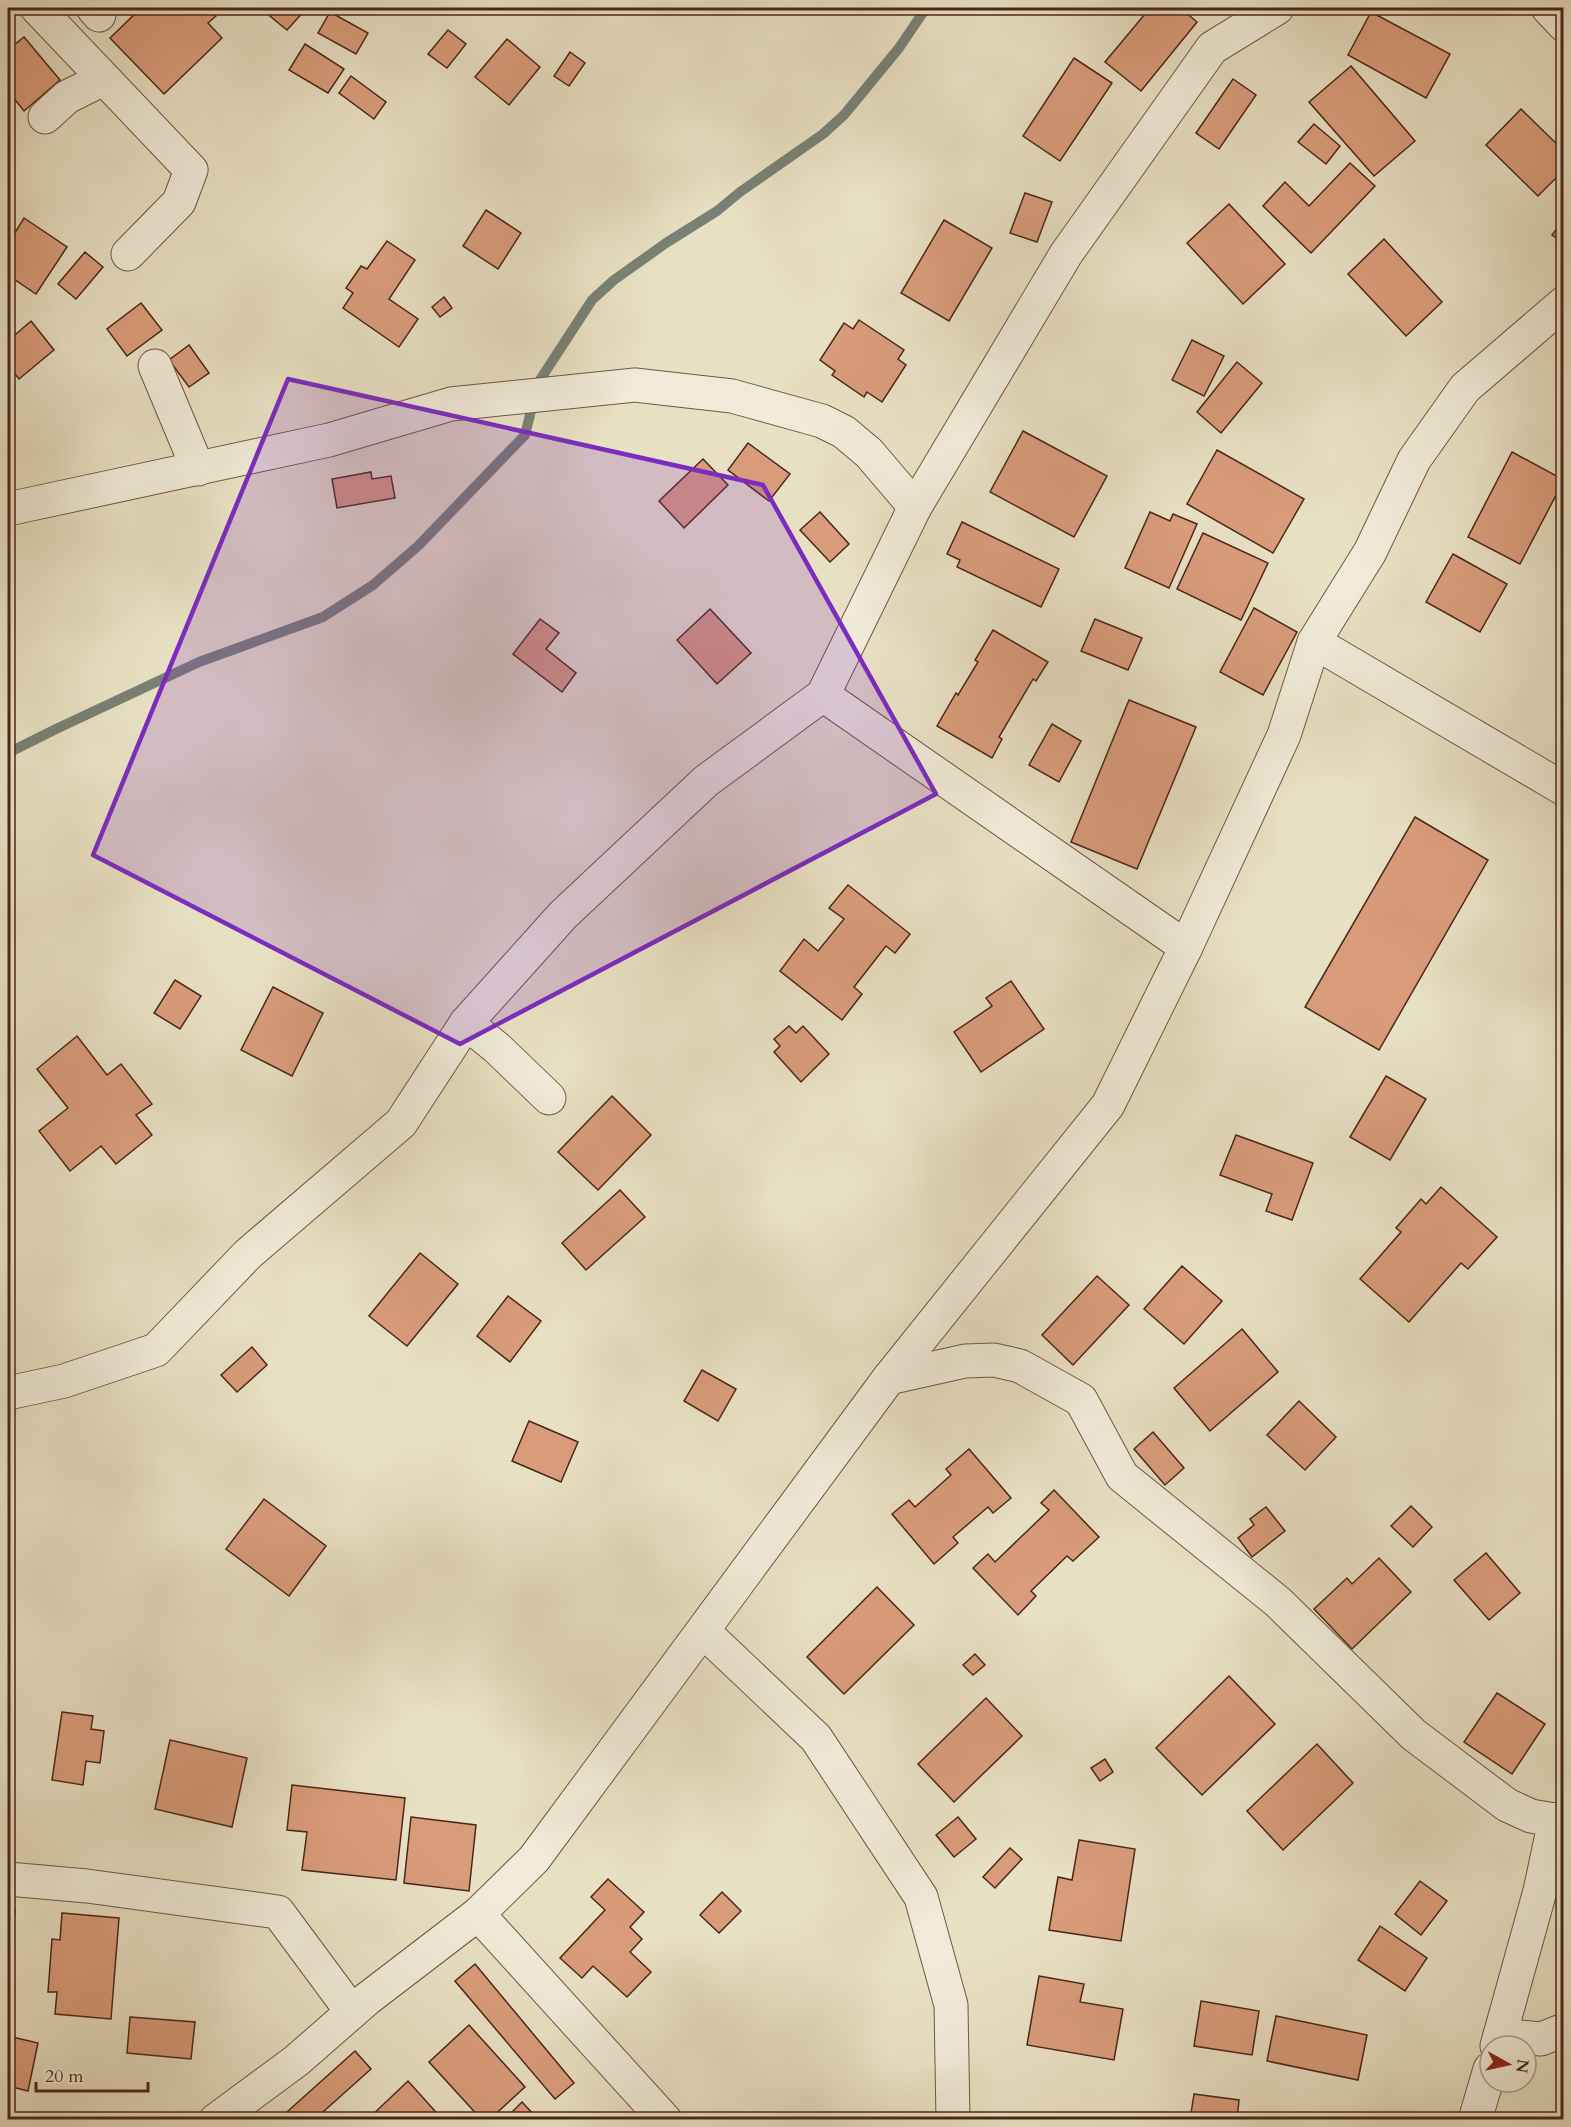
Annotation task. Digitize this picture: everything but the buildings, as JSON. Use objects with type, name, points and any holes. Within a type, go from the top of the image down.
[{"type":"street","points":[[37,8],[191,170],[179,202],[128,254]]},
{"type":"street","points":[[8,1393],[64,1381],[156,1350],[248,1254],[401,1123],[466,1023],[563,915],[706,781],[823,695],[915,507],[1066,254],[1212,48],[1277,8]]},
{"type":"street","points":[[1548,8],[1563,25]]},
{"type":"street","points":[[45,117],[67,97],[103,79]]},
{"type":"street","points":[[216,2120],[296,2061],[367,1999],[478,1914],[534,1859],[889,1378],[1108,1104],[1186,947],[1284,735],[1314,642],[1370,552],[1414,460],[1465,388],[1563,303]]},
{"type":"street","points":[[155,366],[198,469]]},
{"type":"street","points":[[8,509],[329,440],[451,404],[635,385],[732,396],[822,421],[843,432],[869,453],[915,507]]},
{"type":"street","points":[[1314,642],[1563,789]]},
{"type":"street","points":[[823,695],[1186,947]]},
{"type":"street","points":[[466,1023],[497,1048],[549,1098]]},
{"type":"street","points":[[889,1378],[965,1361],[994,1360],[1020,1366],[1081,1400],[1122,1476],[1278,1602],[1414,1735],[1507,1805],[1532,1816],[1559,1819],[1500,2034]]},
{"type":"street","points":[[703,1630],[816,1738],[921,1898],[951,2005],[952,2120]]},
{"type":"street","points":[[8,1879],[87,1886],[278,1912],[352,2012]]},
{"type":"street","points":[[478,1914],[665,2120]]},
{"type":"street","points":[[1538,2039],[1563,2030]]},
{"type":"street","points":[[1475,2120],[1483,2094]]},
{"type":"highlighted area","points":[[288,379],[763,485],[936,794],[460,1044],[93,855]]},
{"type":"waterway","points":[[8,753],[199,662],[323,617],[373,585],[418,546],[525,435],[538,383],[592,300],[614,280],[717,211],[740,192],[823,134],[844,115],[899,48],[926,8]]}]
